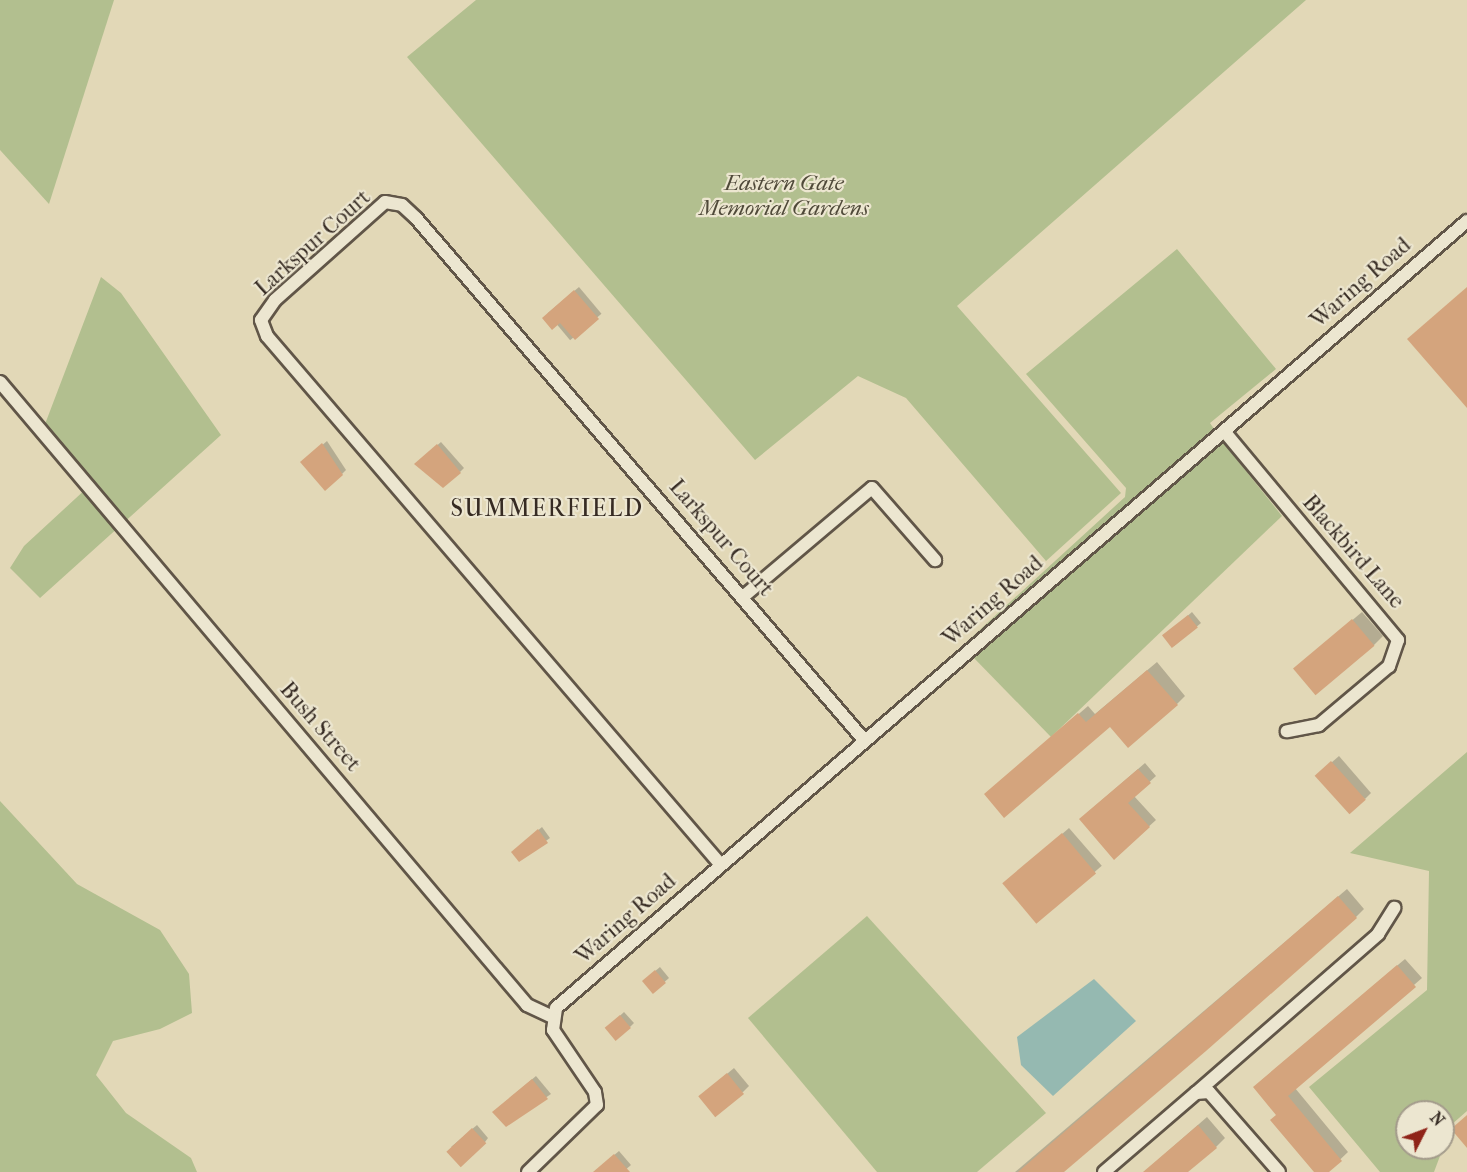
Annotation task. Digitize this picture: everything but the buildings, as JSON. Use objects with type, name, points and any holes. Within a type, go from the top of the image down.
[{"type":"street","name":"Larkspur Court","points":[[721,865],[267,336],[261,320],[275,300],[385,202],[402,205],[744,596],[864,740]]},
{"type":"street","name":"Waring Road","points":[[551,1016],[864,740],[1467,221]]},
{"type":"street","name":"Bush Street","points":[[0,382],[527,1005],[551,1016]]},
{"type":"street","name":"Blackbird Lane","points":[[1224,431],[1398,640],[1389,666],[1319,725],[1287,731]]},
{"type":"street","points":[[744,596],[872,488],[935,560]]},
{"type":"street","points":[[1104,1172],[1378,934],[1394,908]]},
{"type":"street","points":[[528,1172],[594,1112],[598,1099],[553,1030],[551,1016]]},
{"type":"street","points":[[1196,1093],[1209,1092],[1279,1172]]},
{"type":"green space","points":[[0,0],[114,0],[49,204],[0,150]]},
{"type":"green space","name":"Eastern Gate Memorial Gardens","points":[[476,0],[1306,0],[957,306],[1121,493],[1046,561],[906,398],[858,376],[755,460],[407,57]]},
{"type":"green space","points":[[1177,249],[1276,369],[1210,423],[1214,429],[962,646],[1125,497],[1126,488],[1026,374]]},
{"type":"green space","points":[[101,277],[121,293],[221,435],[40,598],[10,568],[24,546],[88,487],[42,432]]},
{"type":"green space","points":[[1222,441],[1282,516],[1051,737],[972,656]]},
{"type":"green space","points":[[1467,752],[1467,1111],[1455,1122],[1455,1100],[1395,1100],[1395,1160],[1438,1160],[1434,1172],[1380,1172],[1309,1087],[1427,990],[1429,871],[1350,853]]},
{"type":"green space","points":[[0,801],[77,884],[160,930],[189,974],[192,1013],[160,1029],[113,1041],[96,1075],[126,1113],[191,1158],[197,1172],[0,1172]]},
{"type":"green space","points":[[867,916],[1046,1113],[977,1172],[877,1172],[748,1018]]},
{"type":"water","points":[[1094,979],[1136,1021],[1053,1096],[1021,1065],[1017,1037]]},
{"type":"district","name":"SUMMERFIELD","points":[[547,509]]}]
